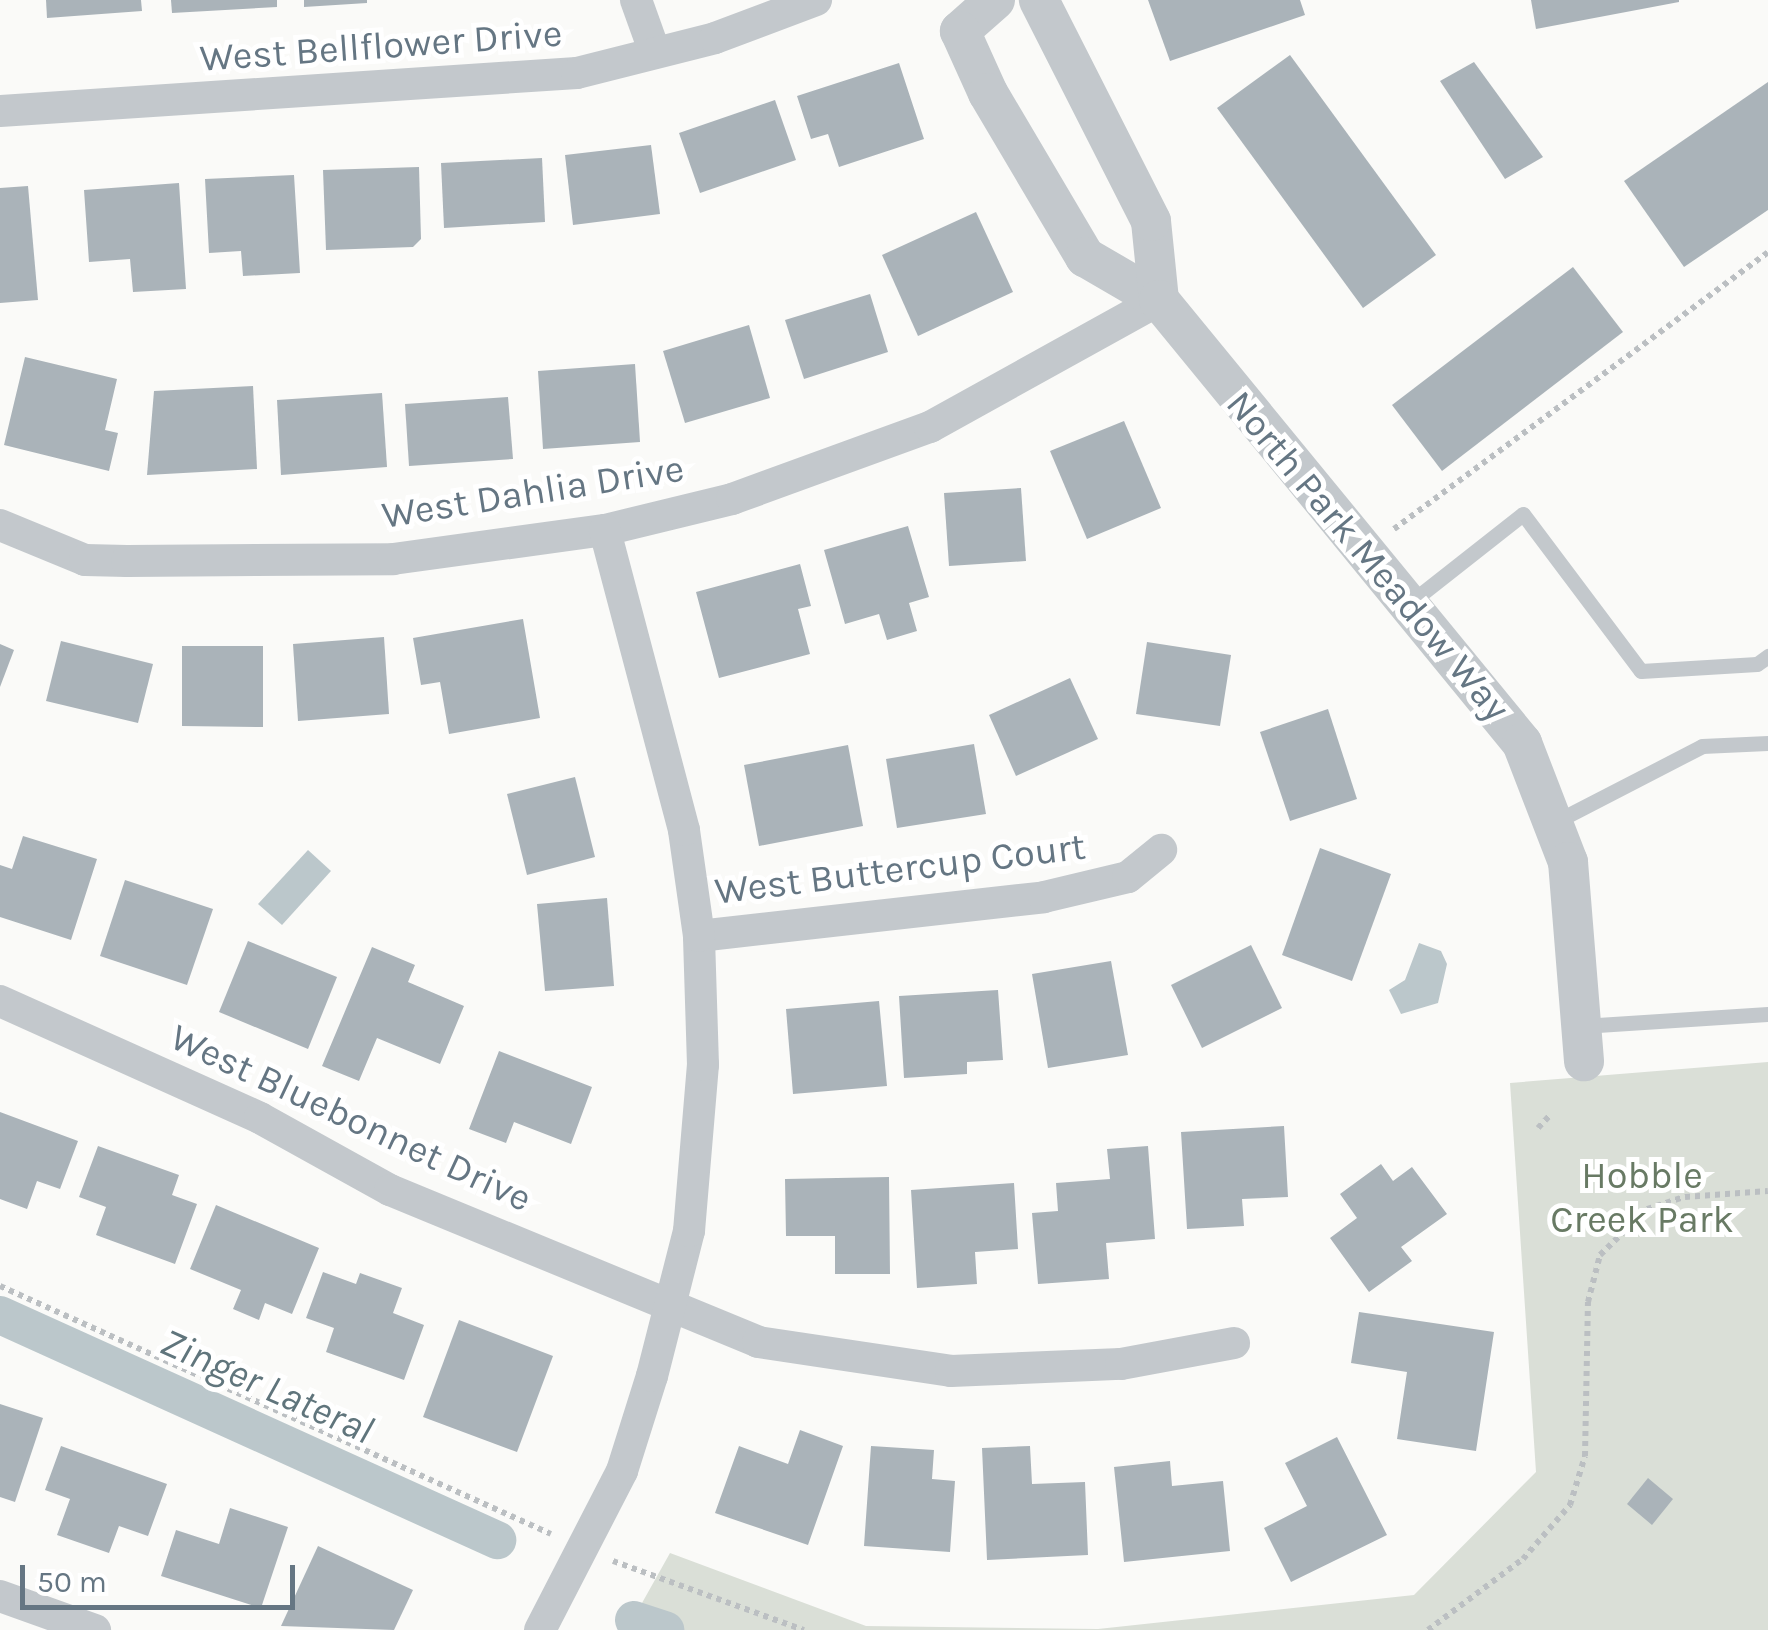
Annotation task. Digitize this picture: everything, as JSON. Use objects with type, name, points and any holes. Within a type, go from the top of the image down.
[{"type":"street","points":[[636,0],[655,53]]},
{"type":"street","name":"West Bellflower Drive","points":[[0,112],[510,80],[655,53],[816,0]]},
{"type":"street","name":"North Park Meadow Way","points":[[994,0],[960,31],[988,93],[1085,257],[1159,300],[1237,403],[1500,708],[1557,821],[1575,905],[1583,1044]]},
{"type":"street","points":[[1039,0],[1151,221],[1159,300]]},
{"type":"street","name":"West Dahlia Drive","points":[[0,524],[85,560],[127,561],[393,559],[605,530],[732,500],[914,434],[1024,381],[1159,300]]},
{"type":"street","points":[[540,1630],[622,1471],[689,1231],[699,1121],[699,936],[684,830],[605,530]]},
{"type":"street","name":"West Buttercup Court","points":[[699,936],[1044,896],[1128,877],[1162,850]]},
{"type":"street","name":"West Bluebonnet Drive","points":[[0,1002],[260,1118],[390,1190],[670,1302],[758,1342],[951,1371],[1104,1366],[1234,1343]]},
{"type":"street","points":[[0,1596],[95,1630]]},
{"type":"lane","points":[[1410,602],[1523,514],[1641,671],[1757,664],[1768,656]]},
{"type":"lane","points":[[1557,821],[1702,746],[1768,743]]},
{"type":"lane","points":[[1583,1044],[1768,1014]]},
{"type":"path","points":[[1393,530],[1768,252]]},
{"type":"path","points":[[1538,1128],[1550,1115]]},
{"type":"path","points":[[1428,1630],[1523,1560],[1570,1505],[1585,1456],[1588,1302],[1600,1255],[1647,1209],[1684,1197],[1768,1191]]},
{"type":"path","points":[[0,1286],[547,1532]]},
{"type":"path","points":[[614,1562],[804,1630]]},
{"type":"green space","name":"Hobble Creek Park","points":[[1768,1062],[1768,1630],[634,1630],[628,1628],[670,1553],[866,1626],[1098,1629],[1414,1595],[1536,1472],[1510,1083]]},
{"type":"shaded area","points":[[308,850],[331,871],[282,925],[258,904]]},
{"type":"shaded area","points":[[1419,943],[1441,951],[1447,964],[1438,1003],[1401,1014],[1389,990],[1405,980]]},
{"type":"building","points":[[46,0],[141,0],[142,11],[47,18]]},
{"type":"building","points":[[171,0],[277,0],[277,7],[172,13]]},
{"type":"building","points":[[304,0],[367,0],[367,3],[304,7]]},
{"type":"building","points":[[1148,0],[1300,0],[1305,15],[1170,61]]},
{"type":"building","points":[[1531,0],[1679,0],[1679,2],[1536,29]]},
{"type":"building","points":[[1290,55],[1436,255],[1363,308],[1217,108]]},
{"type":"building","points":[[1474,62],[1543,157],[1505,179],[1440,81]]},
{"type":"building","points":[[899,63],[924,139],[839,167],[828,134],[811,139],[797,96]]},
{"type":"building","points":[[1768,82],[1768,210],[1684,267],[1624,181]]},
{"type":"building","points":[[775,100],[796,160],[700,193],[679,133]]},
{"type":"building","points":[[651,145],[660,214],[573,225],[565,155]]},
{"type":"building","points":[[542,158],[545,222],[444,228],[441,163]]},
{"type":"building","points":[[419,167],[421,239],[413,247],[326,250],[323,170]]},
{"type":"building","points":[[294,175],[300,273],[243,276],[241,251],[209,253],[205,179]]},
{"type":"building","points":[[179,183],[186,289],[133,292],[130,259],[89,262],[84,190]]},
{"type":"building","points":[[28,186],[38,300],[0,303],[0,188]]},
{"type":"building","points":[[976,212],[1013,292],[918,336],[882,255]]},
{"type":"building","points":[[1573,267],[1623,332],[1442,471],[1392,405]]},
{"type":"building","points":[[870,294],[888,352],[804,379],[785,320]]},
{"type":"building","points":[[749,325],[770,398],[685,423],[663,351]]},
{"type":"building","points":[[25,357],[117,379],[105,430],[118,433],[109,471],[4,445]]},
{"type":"building","points":[[635,364],[640,442],[543,449],[538,371]]},
{"type":"building","points":[[253,386],[257,469],[147,475],[154,391]]},
{"type":"building","points":[[382,393],[387,467],[281,475],[277,400]]},
{"type":"building","points":[[508,397],[513,459],[409,466],[405,404]]},
{"type":"building","points":[[1124,421],[1161,508],[1087,539],[1050,451]]},
{"type":"building","points":[[1021,488],[1026,561],[949,566],[944,493]]},
{"type":"building","points":[[908,526],[929,597],[909,603],[917,631],[887,640],[879,614],[845,624],[824,550]]},
{"type":"building","points":[[800,564],[811,606],[798,609],[810,654],[719,678],[696,592]]},
{"type":"building","points":[[523,619],[540,718],[449,734],[440,682],[421,685],[413,638]]},
{"type":"building","points":[[384,637],[389,714],[298,721],[293,644]]},
{"type":"building","points":[[61,641],[153,664],[138,723],[46,701]]},
{"type":"building","points":[[1147,642],[1231,655],[1220,726],[1136,714]]},
{"type":"building","points":[[0,644],[14,650],[0,687]]},
{"type":"building","points":[[182,646],[263,646],[263,727],[182,726]]},
{"type":"building","points":[[1070,678],[1098,739],[1016,776],[989,715]]},
{"type":"building","points":[[1328,709],[1357,799],[1290,821],[1260,732]]},
{"type":"building","points":[[974,744],[986,814],[897,828],[886,759]]},
{"type":"building","points":[[848,745],[863,826],[759,846],[744,765]]},
{"type":"building","points":[[575,777],[595,857],[527,875],[507,794]]},
{"type":"building","points":[[23,836],[97,859],[71,940],[0,917],[0,865],[12,869]]},
{"type":"building","points":[[1320,848],[1391,874],[1352,981],[1282,955]]},
{"type":"building","points":[[125,880],[213,909],[187,985],[100,956]]},
{"type":"building","points":[[607,898],[614,986],[545,991],[537,904]]},
{"type":"building","points":[[248,941],[337,977],[308,1049],[219,1012]]},
{"type":"building","points":[[1251,945],[1282,1008],[1202,1048],[1171,985]]},
{"type":"building","points":[[372,947],[415,965],[408,982],[464,1006],[440,1064],[377,1038],[359,1081],[322,1066]]},
{"type":"building","points":[[1111,961],[1128,1055],[1048,1068],[1032,974]]},
{"type":"building","points":[[998,990],[1003,1060],[967,1062],[967,1074],[904,1078],[899,996]]},
{"type":"building","points":[[879,1001],[887,1086],[793,1094],[786,1009]]},
{"type":"building","points":[[499,1051],[592,1087],[571,1144],[514,1122],[506,1143],[469,1129]]},
{"type":"building","points":[[0,1112],[78,1141],[60,1189],[37,1181],[27,1209],[0,1199]]},
{"type":"building","points":[[1284,1126],[1288,1197],[1242,1199],[1244,1226],[1187,1229],[1181,1132]]},
{"type":"building","points":[[98,1146],[179,1175],[172,1195],[197,1204],[175,1264],[96,1235],[106,1207],[79,1197]]},
{"type":"building","points":[[1148,1146],[1155,1239],[1106,1243],[1109,1279],[1038,1284],[1032,1213],[1058,1211],[1056,1183],[1110,1179],[1107,1149]]},
{"type":"building","points":[[1381,1164],[1393,1181],[1412,1167],[1447,1214],[1401,1247],[1412,1261],[1369,1292],[1330,1238],[1357,1218],[1340,1194]]},
{"type":"building","points":[[889,1177],[890,1274],[835,1274],[835,1236],[786,1236],[785,1179]]},
{"type":"building","points":[[1014,1183],[1018,1249],[975,1252],[977,1284],[917,1288],[911,1190]]},
{"type":"building","points":[[216,1205],[319,1248],[292,1314],[265,1303],[259,1320],[233,1309],[241,1290],[190,1269]]},
{"type":"building","points":[[323,1272],[356,1284],[360,1273],[402,1288],[393,1313],[424,1325],[404,1380],[326,1352],[334,1328],[306,1318]]},
{"type":"building","points":[[1359,1312],[1494,1332],[1476,1451],[1397,1439],[1407,1372],[1351,1363]]},
{"type":"building","points":[[459,1320],[553,1356],[517,1452],[423,1417]]},
{"type":"building","points":[[0,1404],[43,1418],[15,1502],[0,1497]]},
{"type":"building","points":[[800,1430],[843,1446],[808,1545],[715,1513],[739,1446],[788,1464]]},
{"type":"building","points":[[1337,1437],[1387,1535],[1291,1582],[1264,1528],[1307,1506],[1285,1463]]},
{"type":"building","points":[[61,1446],[167,1484],[148,1536],[119,1526],[109,1553],[57,1535],[70,1499],[45,1490]]},
{"type":"building","points":[[871,1446],[934,1450],[932,1479],[955,1481],[950,1552],[864,1546]]},
{"type":"building","points":[[1030,1446],[1032,1484],[1085,1482],[1088,1555],[987,1560],[982,1448]]},
{"type":"building","points":[[1170,1461],[1172,1486],[1223,1481],[1230,1551],[1124,1562],[1114,1467]]},
{"type":"building","points":[[1648,1478],[1673,1499],[1652,1525],[1627,1504]]},
{"type":"building","points":[[230,1508],[288,1527],[261,1608],[161,1576],[176,1530],[219,1544]]},
{"type":"building","points":[[318,1546],[413,1590],[394,1630],[281,1626]]},
{"type":"waterway","name":"Zinger Lateral","points":[[0,1315],[497,1540]]},
{"type":"waterway","name":"Zinger Lateral","points":[[634,1620],[665,1630]]}]
